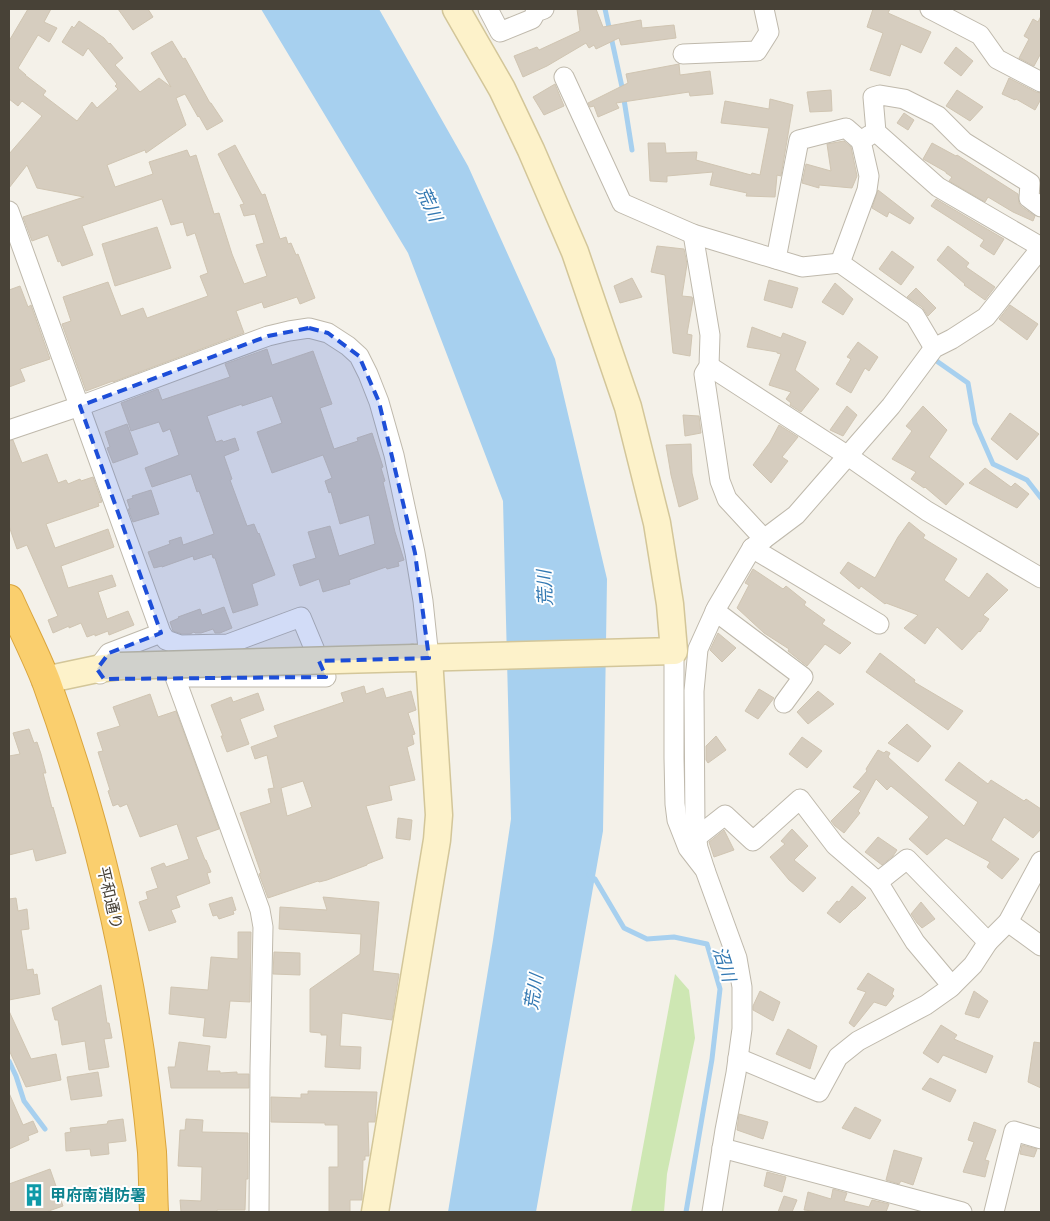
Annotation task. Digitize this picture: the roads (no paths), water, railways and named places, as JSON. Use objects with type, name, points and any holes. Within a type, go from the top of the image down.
[{"type":"highway","name":"平和通り","points":[[9,598],[45,680],[75,767],[97,840],[124,954],[140,1048],[152,1153],[154,1212]]},
{"type":"street","points":[[456,9],[502,89],[531,150],[575,252],[628,407],[657,523],[670,604],[666,651],[675,689],[674,758],[677,820],[688,848],[705,870]]},
{"type":"street","points":[[488,9],[500,32],[532,19],[536,12],[544,9]]},
{"type":"street","points":[[683,54],[757,51],[769,32],[764,9]]},
{"type":"street","points":[[930,9],[980,35],[996,59],[1041,82]]},
{"type":"street","points":[[564,77],[622,203],[694,240],[802,267],[840,263],[915,316],[930,353]]},
{"type":"street","points":[[840,263],[867,190],[869,176],[868,136],[873,97],[880,95],[904,99],[938,116],[964,142],[1030,183],[1029,198],[1041,207]]},
{"type":"street","points":[[712,1212],[742,1030],[742,987],[737,958],[705,870],[698,848],[695,828],[694,691],[698,649],[715,611],[758,544],[796,515],[891,406],[930,353],[986,317],[1041,248],[938,187],[868,136],[846,128],[798,140],[776,259]]},
{"type":"street","points":[[9,211],[160,633],[166,640],[180,645],[228,644],[302,617],[326,677],[104,679],[109,668],[109,653],[160,633]]},
{"type":"street","points":[[694,240],[710,335],[709,366],[704,374],[720,481],[728,499],[758,544],[879,624]]},
{"type":"street","points":[[9,430],[80,406],[268,336],[289,331],[309,328],[328,334],[348,346],[359,356],[368,374],[379,402],[394,455],[416,553],[423,601],[439,815],[437,840],[375,1212]]},
{"type":"street","points":[[709,366],[848,456],[927,511],[1041,578]]},
{"type":"street","points":[[715,611],[803,677],[784,703]]},
{"type":"street","points":[[45,680],[109,668],[666,651]]},
{"type":"street","points":[[175,677],[260,910],[263,926],[259,1212]]},
{"type":"street","points":[[697,837],[725,815],[754,841],[800,799],[835,845],[878,882],[915,942],[952,986]]},
{"type":"street","points":[[878,882],[906,859],[988,942]]},
{"type":"street","points":[[738,1058],[819,1092],[838,1057],[858,1041],[926,1005],[952,986],[973,965],[988,942],[1008,922],[1041,861]]},
{"type":"street","points":[[1008,922],[1041,946]]},
{"type":"street","points":[[994,1212],[1014,1131],[1041,1139]]},
{"type":"street","points":[[722,1148],[962,1212]]},
{"type":"water","name":"荒川","points":[[261,9],[379,9],[468,166],[555,359],[607,579],[603,831],[536,1212],[448,1212],[511,819],[503,501],[408,253]]},
{"type":"waterway","points":[[605,9],[622,87],[632,150]]},
{"type":"waterway","points":[[932,356],[968,383],[975,423],[993,464],[1027,480],[1041,498]]},
{"type":"waterway","name":"沼川","points":[[589,875],[595,879],[624,928],[647,939],[674,937],[707,944],[720,989],[712,1059],[686,1212]]},
{"type":"waterway","points":[[9,1061],[24,1101],[45,1129]]},
{"type":"place","name":"甲府南消防署","points":[[34,1195]]}]
